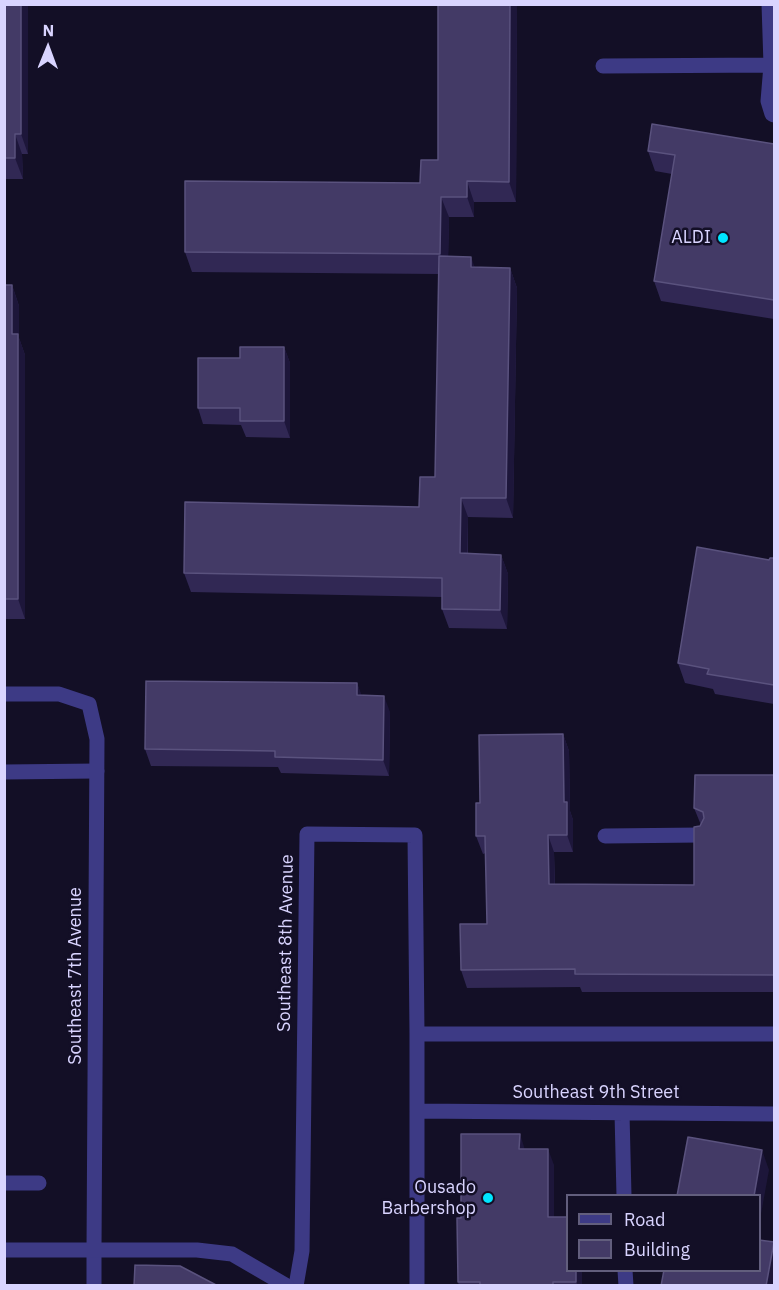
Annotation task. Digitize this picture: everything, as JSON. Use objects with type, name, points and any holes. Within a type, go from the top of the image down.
[{"type":"street","points":[[769,4],[771,65],[768,101],[771,114],[774,115]]},
{"type":"street","points":[[603,66],[771,65]]},
{"type":"street","name":"Southeast 7th Avenue","points":[[4,694],[59,694],[89,704],[97,739],[94,1286]]},
{"type":"street","points":[[4,771],[97,771]]},
{"type":"street","name":"Southeast 8th Avenue","points":[[296,1286],[302,1251],[307,834],[415,835],[417,1286]]},
{"type":"street","points":[[605,836],[701,835]]},
{"type":"street","points":[[417,1034],[774,1034]]},
{"type":"street","name":"Southeast 9th Street","points":[[417,1111],[774,1114]]},
{"type":"street","points":[[622,1113],[624,1194]]},
{"type":"street","points":[[4,1184],[39,1183]]},
{"type":"street","points":[[4,1250],[196,1250],[232,1254],[287,1286]]},
{"type":"building","points":[[4,4],[21,4],[21,134],[15,134],[15,158],[4,158]]},
{"type":"building","points":[[438,4],[510,4],[509,182],[467,181],[467,197],[441,197],[440,254],[185,252],[185,181],[420,183],[421,160],[438,160]]},
{"type":"building","name":"ALDI","points":[[652,124],[774,144],[774,300],[654,281],[675,155],[648,151]]},
{"type":"building","points":[[439,256],[471,257],[471,267],[510,268],[506,498],[461,498],[460,553],[501,555],[500,610],[442,609],[442,578],[184,573],[185,502],[419,507],[420,477],[435,477]]},
{"type":"building","points":[[4,285],[12,285],[12,334],[18,334],[18,599],[4,599]]},
{"type":"building","points":[[240,347],[284,347],[284,421],[240,421],[240,408],[198,408],[198,358],[240,358]]},
{"type":"building","points":[[697,547],[769,560],[774,558],[774,685],[707,674],[709,669],[678,663]]},
{"type":"building","points":[[146,681],[357,683],[357,695],[384,696],[383,760],[275,757],[275,751],[145,749]]},
{"type":"building","points":[[563,734],[567,835],[548,835],[549,884],[694,885],[694,827],[700,826],[704,818],[703,812],[694,808],[695,775],[774,775],[774,975],[575,974],[575,969],[461,970],[460,924],[487,924],[485,836],[476,836],[476,803],[480,803],[479,735]]},
{"type":"building","points":[[461,1134],[520,1134],[519,1149],[548,1149],[548,1217],[566,1217],[566,1272],[576,1272],[576,1282],[553,1282],[553,1286],[480,1286],[480,1282],[458,1282],[457,1218],[461,1218]]},
{"type":"building","points":[[688,1137],[762,1150],[754,1194],[677,1194]]},
{"type":"building","points":[[761,1240],[774,1242],[766,1286],[661,1286],[664,1272],[761,1272]]},
{"type":"building","points":[[135,1265],[180,1266],[218,1286],[134,1286]]},
{"type":"place","name":"ALDI","points":[[723,238]]},
{"type":"place","name":"Ousado Barbershop","points":[[488,1198]]}]
